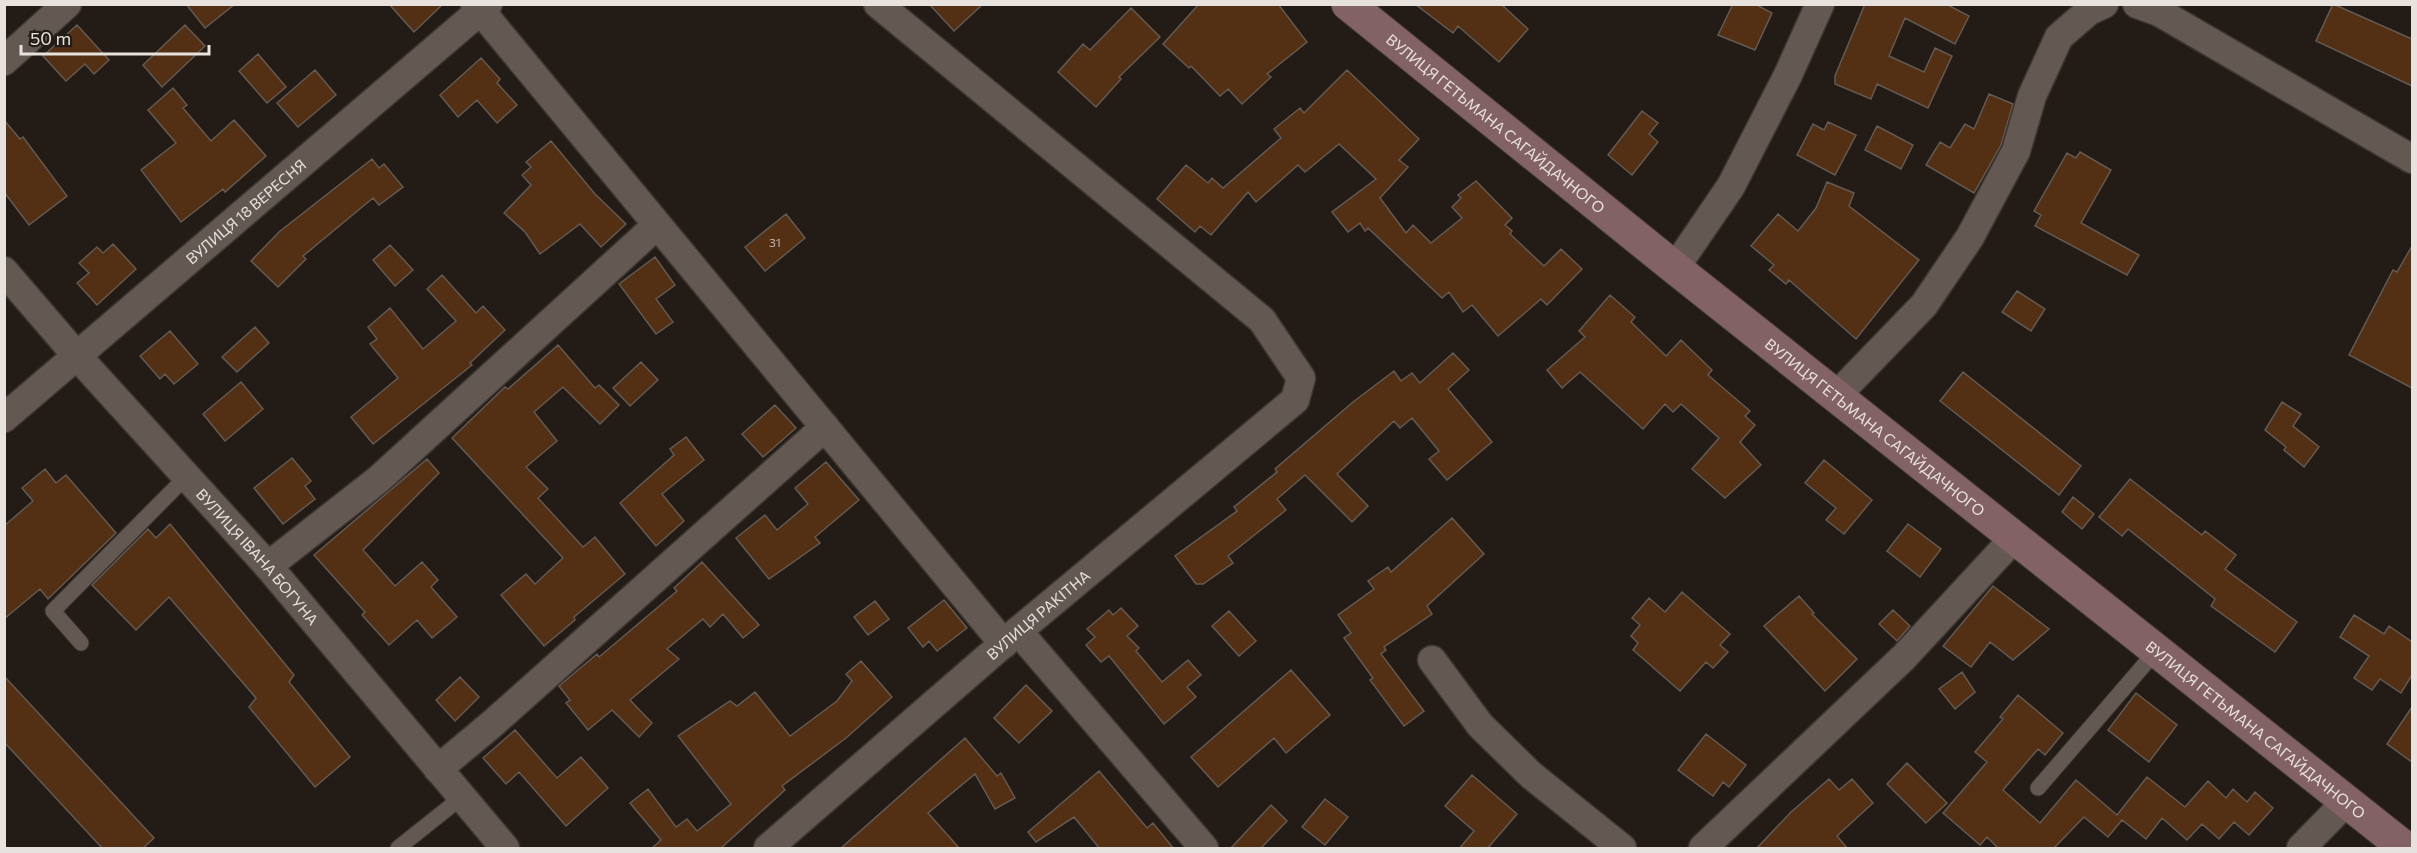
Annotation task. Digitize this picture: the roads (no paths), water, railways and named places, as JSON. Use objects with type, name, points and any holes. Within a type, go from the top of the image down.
[{"type":"main road","name":"ВУЛИЦЯ ГЕТЬМАНА САГАЙДАЧНОГО","points":[[1348,4],[1675,268],[2405,849]]},
{"type":"street","points":[[4,61],[67,4]]},
{"type":"street","name":"ВУЛИЦЯ РАКІТНА","points":[[768,849],[1011,638],[1295,400],[1301,378],[1262,320],[878,4]]},
{"type":"street","points":[[1675,268],[1731,186],[1788,75],[1820,4]]},
{"type":"street","points":[[1836,396],[1924,305],[1970,237],[2016,151],[2032,96],[2060,37],[2089,11],[2104,4]]},
{"type":"street","points":[[2137,4],[2159,12],[2412,159]]},
{"type":"street","points":[[481,7],[657,225],[825,427],[1011,638],[1204,849]]},
{"type":"street","name":"ВУЛИЦЯ 18 ВЕРЕСНЯ","points":[[4,418],[481,7]]},
{"type":"street","points":[[268,566],[379,478],[657,225]]},
{"type":"street","name":"ВУЛИЦЯ ІВАНА БОГУНА","points":[[4,272],[77,356],[268,566],[505,849]]},
{"type":"street","points":[[438,769],[492,724],[825,427]]},
{"type":"street","points":[[1703,849],[1904,657],[2015,537]]},
{"type":"street","points":[[1432,660],[1480,725],[1530,775],[1622,849]]},
{"type":"street","points":[[2301,849],[2347,801]]},
{"type":"lane","points":[[81,643],[53,610],[186,477]]},
{"type":"lane","points":[[2038,788],[2157,650]]},
{"type":"lane","points":[[398,849],[462,797]]}]
